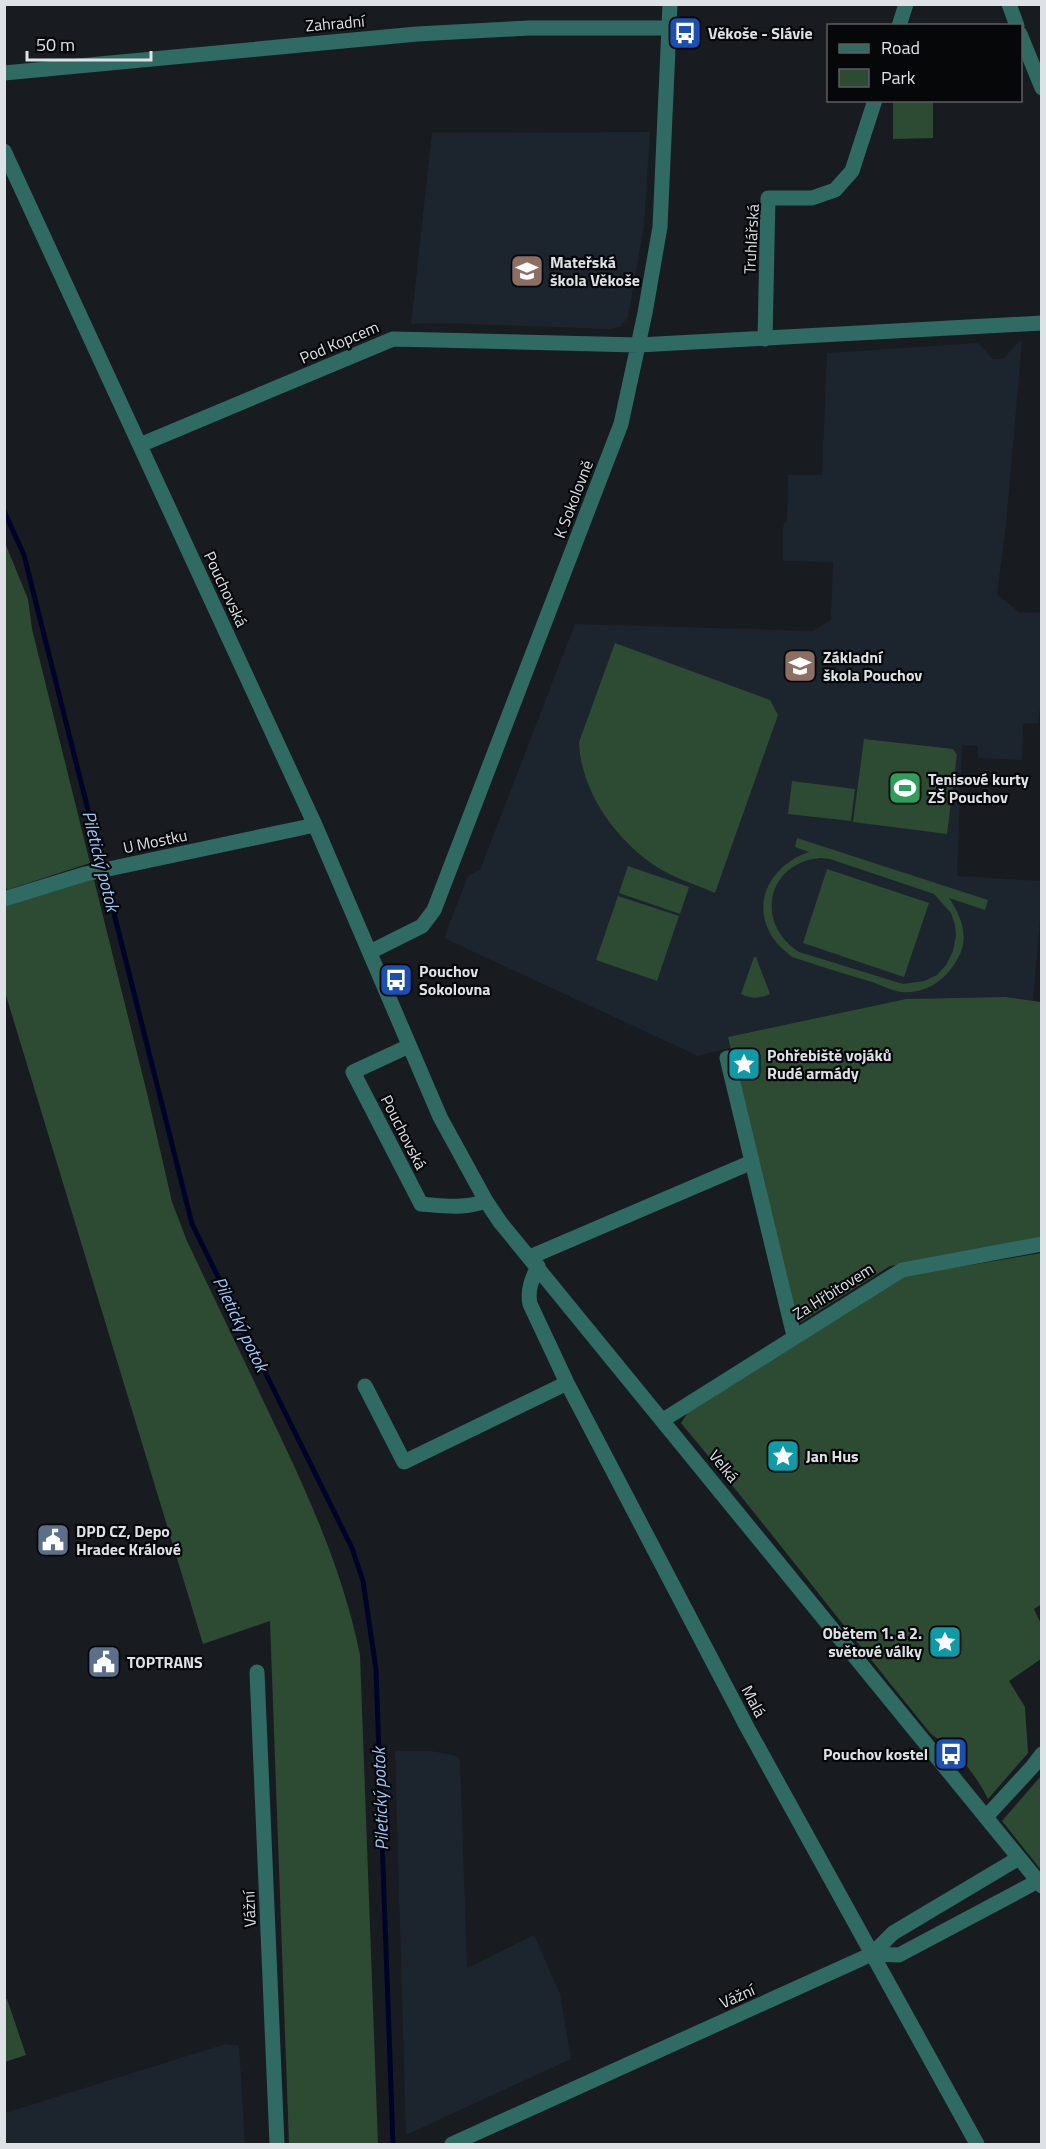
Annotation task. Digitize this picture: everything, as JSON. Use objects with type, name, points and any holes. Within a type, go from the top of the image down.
[{"type":"street","name":"K Sokolovně","points":[[370,952],[422,926],[434,910],[621,424],[660,227],[670,4]]},
{"type":"street","points":[[900,24],[906,4]]},
{"type":"street","points":[[1010,7],[1016,24]]},
{"type":"street","name":"Zahradní","points":[[4,73],[417,34],[529,28],[670,28]]},
{"type":"street","points":[[1022,39],[1041,88]]},
{"type":"street","name":"Truhlářská","points":[[765,339],[768,198],[812,198],[835,190],[852,171],[874,102]]},
{"type":"street","name":"Pouchovská","points":[[4,151],[315,825],[440,1117],[486,1201],[500,1222],[534,1262]]},
{"type":"street","points":[[638,345],[1041,323]]},
{"type":"street","name":"Pod Kopcem","points":[[140,445],[393,339],[638,345]]},
{"type":"street","name":"U Mostku","points":[[4,898],[85,874],[315,825]]},
{"type":"street","name":"Pouchovská","points":[[409,1046],[352,1072],[421,1204],[460,1207],[474,1206],[486,1201]]},
{"type":"street","points":[[727,1058],[794,1336]]},
{"type":"street","points":[[534,1262],[752,1162]]},
{"type":"street","name":"Za Hřbitovem","points":[[663,1420],[902,1270],[1041,1244]]},
{"type":"street","name":"Malá","points":[[534,1262],[528,1295],[530,1304],[567,1383],[748,1729],[977,2145]]},
{"type":"street","name":"Velká","points":[[534,1262],[1040,1883]]},
{"type":"street","points":[[364,1386],[404,1462],[567,1383]]},
{"type":"street","name":"Vážní","points":[[257,1672],[277,2145]]},
{"type":"street","points":[[986,1816],[1034,1766],[1041,1754]]},
{"type":"street","name":"Vážní","points":[[452,2145],[872,1954],[893,1933],[1018,1858]]},
{"type":"street","name":"Vážní","points":[[872,1954],[899,1955],[1040,1883]]},
{"type":"shaded area","name":"Mateřská škola Věkoše","points":[[650,132],[644,226],[628,317],[620,327],[610,329],[411,324],[432,133]]},
{"type":"shaded area","name":"Základní škola Pouchov","points":[[1019,341],[1022,341],[1006,525],[997,594],[1019,612],[1041,613],[1041,700],[1038,723],[1023,724],[1022,760],[978,758],[978,746],[962,745],[957,876],[1041,881],[1041,910],[1033,1001],[1006,997],[906,999],[728,1037],[730,1048],[698,1056],[444,938],[468,876],[480,870],[575,624],[813,631],[831,620],[833,562],[783,561],[788,475],[822,475],[827,353],[978,343],[993,359],[1003,359]]},
{"type":"shaded area","points":[[395,1751],[431,1751],[453,1755],[460,1759],[467,1968],[534,1935],[560,1994],[571,2059],[406,2135]]},
{"type":"shaded area","points":[[225,2044],[239,2046],[245,2144],[5,2144],[5,2113]]},
{"type":"green space","points":[[893,102],[933,102],[933,138],[893,139]]},
{"type":"green space","points":[[5,543],[28,599],[32,629],[90,863],[7,890],[4,882]]},
{"type":"green space","points":[[615,643],[770,700],[778,715],[715,893],[660,869],[629,845],[604,814],[586,780],[579,742]]},
{"type":"green space","name":"Tenisové kurty ZŠ Pouchov","points":[[864,739],[953,749],[957,755],[947,834],[853,822]]},
{"type":"green space","points":[[792,781],[855,789],[851,821],[788,814]]},
{"type":"green space","points":[[797,838],[988,900],[985,910],[949,898],[960,919],[964,935],[962,950],[942,979],[920,990],[902,992],[894,990],[792,957],[772,937],[765,920],[763,907],[765,895],[777,873],[786,864],[809,852],[795,847]],"holes":[[[821,858],[934,894],[951,913],[956,936],[953,951],[946,965],[937,975],[924,981],[903,984],[799,952],[785,940],[776,926],[772,911],[773,896],[778,882],[788,870],[803,862]]]},
{"type":"green space","points":[[628,866],[689,887],[680,914],[619,893]]},
{"type":"green space","points":[[827,869],[929,903],[904,977],[803,943]]},
{"type":"green space","points":[[93,876],[172,1202],[187,1241],[305,1491],[337,1571],[354,1627],[360,1655],[378,2144],[289,2144],[270,1621],[203,1644],[5,992],[4,905]]},
{"type":"green space","points":[[618,896],[679,916],[657,981],[596,960]]},
{"type":"green space","points":[[754,957],[756,957],[770,994],[759,998],[741,994]]},
{"type":"green space","points":[[1006,997],[1041,1002],[1041,1239],[890,1266],[801,1322],[793,1319],[728,1037],[906,999]]},
{"type":"green space","points":[[1041,1253],[1042,1604],[1034,1609],[1041,1624],[1041,1659],[1009,1681],[1025,1707],[1028,1753],[988,1799],[970,1771],[948,1747],[931,1734],[681,1423],[688,1412],[905,1276]]},
{"type":"green space","points":[[1041,1776],[1041,1870],[1002,1821]]},
{"type":"green space","points":[[7,1999],[26,2055],[5,2062],[4,2000]]},
{"type":"waterway","name":"Piletický potok","points":[[4,511],[24,555],[192,1224],[352,1548],[363,1581],[376,1669],[393,2144]]},
{"type":"place","name":"Věkoše - Slávie","points":[[685,33]]},
{"type":"place","name":"Mateřská škola Věkoše","points":[[527,271]]},
{"type":"place","name":"Základní škola Pouchov","points":[[800,666]]},
{"type":"place","name":"Tenisové kurty ZŠ Pouchov","points":[[905,788]]},
{"type":"place","name":"Pouchov Sokolovna","points":[[396,980]]},
{"type":"place","name":"Pohřebiště vojáků Rudé armády","points":[[744,1064]]},
{"type":"place","name":"Jan Hus","points":[[783,1456]]},
{"type":"place","name":"DPD CZ, Depo Hradec Králové","points":[[53,1540]]},
{"type":"place","name":"Obětem 1. a 2. světové války","points":[[945,1642]]},
{"type":"place","name":"TOPTRANS","points":[[104,1662]]},
{"type":"place","name":"Pouchov kostel","points":[[951,1754]]}]
